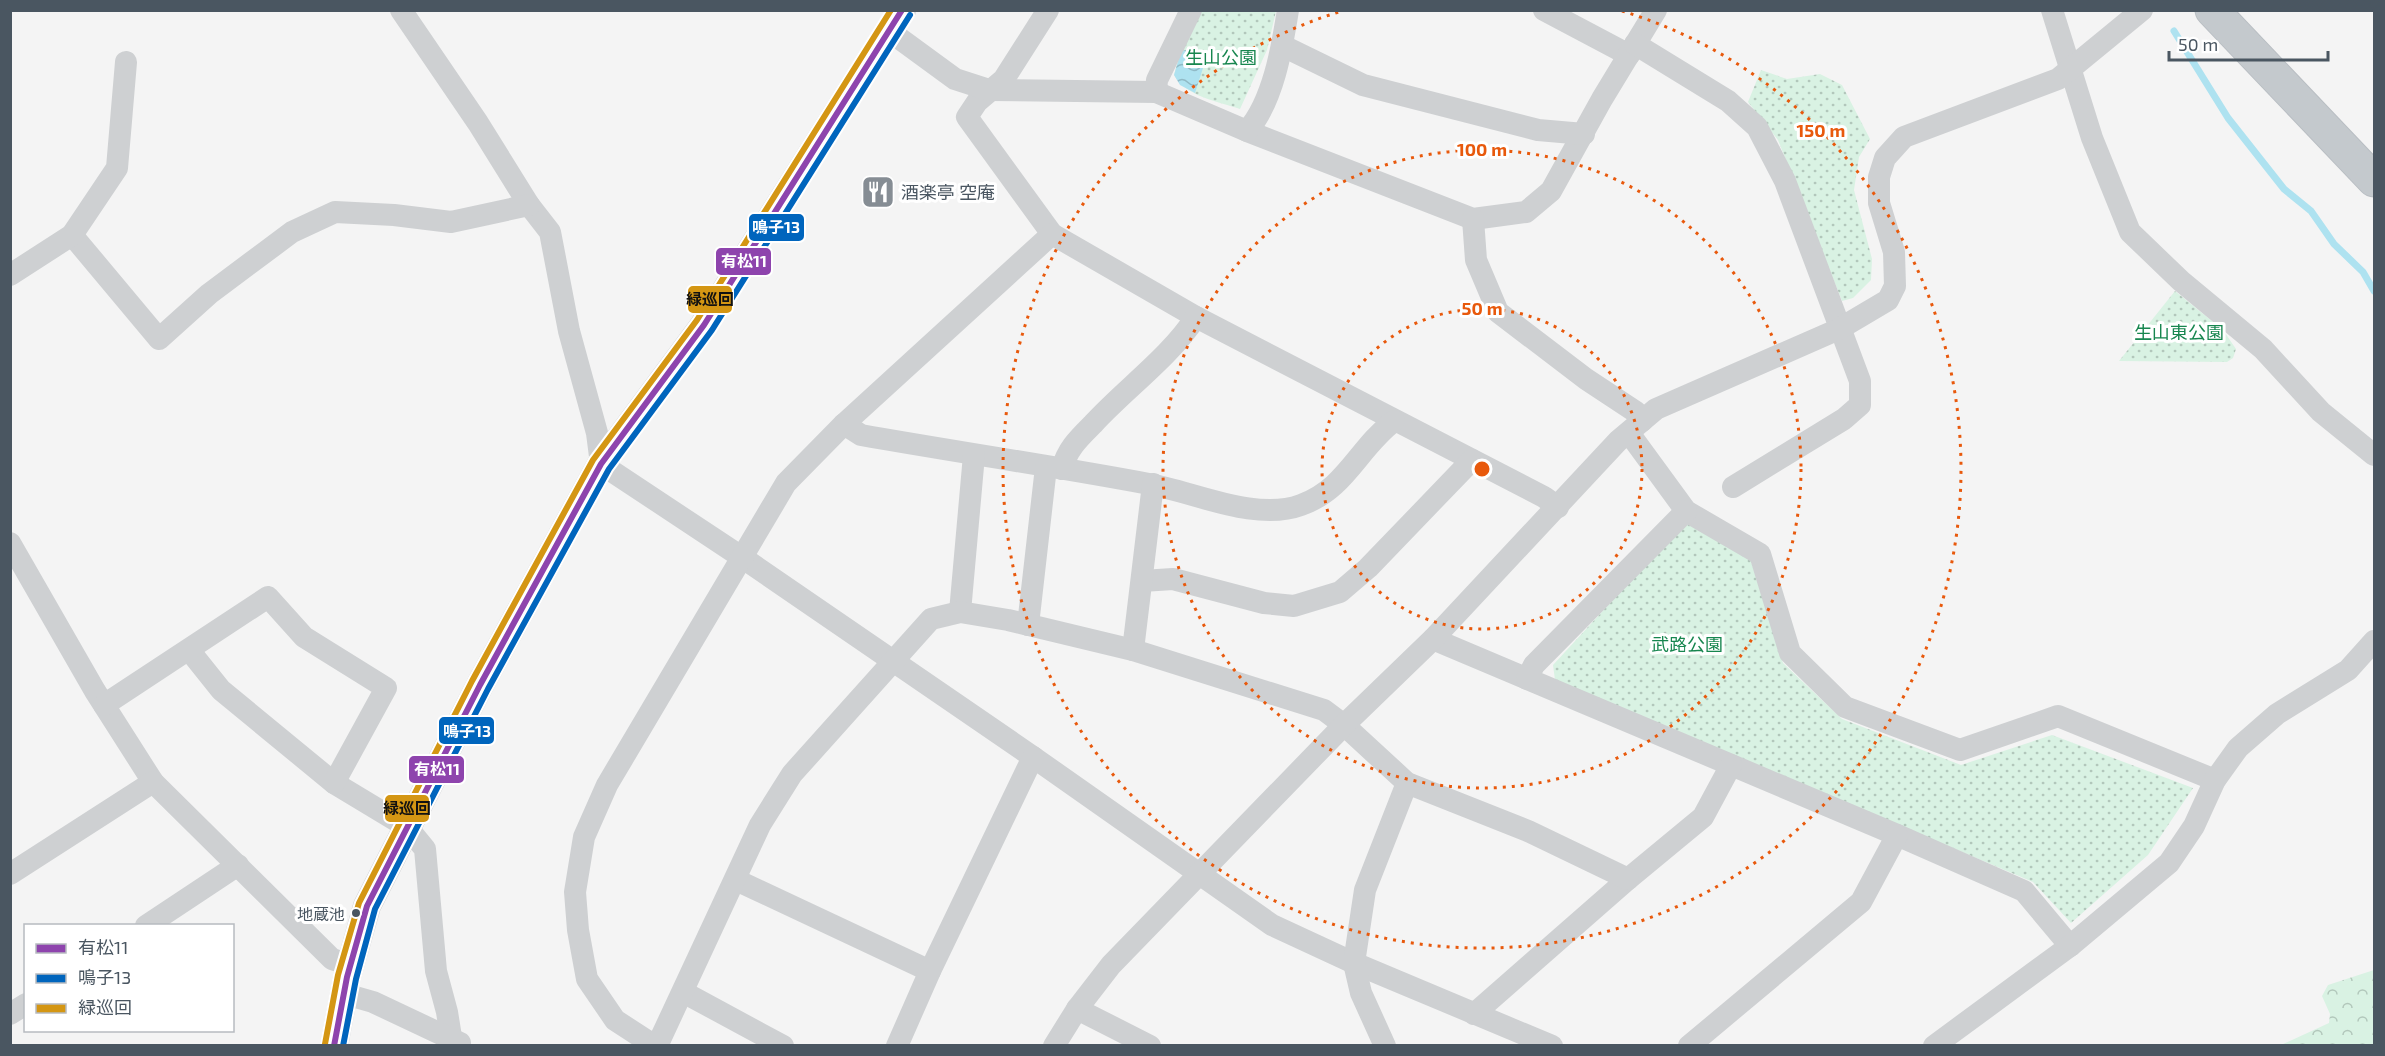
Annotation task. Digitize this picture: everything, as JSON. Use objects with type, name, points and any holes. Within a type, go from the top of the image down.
[{"type":"highway","points":[[2212,10],[2374,180]]},
{"type":"street","points":[[401,10],[478,123],[529,205],[550,232],[569,331],[597,433],[601,464],[1034,757],[1272,925],[1354,963],[1552,1046]]},
{"type":"street","points":[[1048,10],[1004,79],[977,102],[967,117],[1052,234],[1196,317],[1558,507]]},
{"type":"street","points":[[1156,92],[1157,80],[1191,10]]},
{"type":"street","points":[[1247,131],[1256,120],[1275,75],[1283,46],[1288,10]]},
{"type":"street","points":[[1544,10],[1632,50],[1728,101],[1757,128],[1785,181],[1860,381],[1860,405],[1844,419],[1733,487]]},
{"type":"street","points":[[334,1046],[350,965],[367,906],[480,685],[601,464],[704,325],[895,20],[955,79],[989,90],[1156,92],[1247,131],[1473,219],[1526,212],[1551,191],[1656,10]]},
{"type":"street","points":[[2052,10],[2092,138],[2130,232],[2181,281],[2263,349],[2320,412],[2374,455]]},
{"type":"street","points":[[1054,1046],[1077,1009],[1111,964],[1344,724],[1432,639],[1618,441],[1656,409],[1839,329],[1888,300],[1895,286],[1894,252],[1879,203],[1879,177],[1885,158],[1904,137],[2058,80],[2142,10]]},
{"type":"street","points":[[1283,46],[1363,85],[1538,130],[1584,134]]},
{"type":"street","points":[[10,275],[72,235],[117,168],[126,62]]},
{"type":"street","points":[[72,235],[159,339],[209,294],[292,232],[336,212],[394,215],[451,222],[529,205]]},
{"type":"street","points":[[1473,219],[1476,260],[1498,312],[1586,379],[1636,412],[1635,427],[1686,511],[1760,554],[1790,653],[1845,707],[1960,750],[2058,716],[2215,780]]},
{"type":"street","points":[[1052,234],[844,424],[786,483],[607,785],[584,837],[575,892],[578,930],[587,979],[615,1020],[656,1046],[684,992],[760,825],[792,774],[931,619],[960,612],[1028,625],[1133,650],[1324,710],[1344,724],[1407,783],[1527,831],[1628,879]]},
{"type":"street","points":[[1028,625],[1054,468],[1109,406],[1185,335],[1196,317]]},
{"type":"street","points":[[844,424],[861,435],[1153,484],[1247,508],[1273,510],[1300,506],[1334,487],[1381,431],[1394,421]]},
{"type":"street","points":[[960,612],[974,455]]},
{"type":"street","points":[[1142,581],[1173,579],[1264,603],[1294,606],[1332,595],[1340,592],[1368,568],[1472,460]]},
{"type":"street","points":[[1133,650],[1153,484]]},
{"type":"street","points":[[1527,679],[1534,665],[1686,511]]},
{"type":"street","points":[[12,547],[104,705],[153,782],[333,959],[350,965]]},
{"type":"street","points":[[104,705],[268,597],[304,637],[386,688],[334,783]]},
{"type":"street","points":[[1432,639],[2024,891],[2070,946]]},
{"type":"street","points":[[1934,1046],[2070,946],[2169,862],[2194,826],[2215,780],[2238,748],[2277,714],[2348,670],[2374,641]]},
{"type":"street","points":[[189,650],[221,690],[334,783],[407,827],[425,849],[436,971],[441,995],[457,1041]]},
{"type":"street","points":[[897,1046],[930,970],[1034,757]]},
{"type":"street","points":[[1474,1014],[1628,879],[1703,817],[1731,765]]},
{"type":"street","points":[[10,874],[153,782]]},
{"type":"street","points":[[1385,1046],[1361,993],[1354,963],[1365,890],[1407,783]]},
{"type":"street","points":[[1689,1046],[1862,902],[1897,835]]},
{"type":"street","points":[[149,924],[238,865]]},
{"type":"street","points":[[736,880],[930,970]]},
{"type":"street","points":[[684,992],[783,1046]]},
{"type":"street","points":[[345,994],[373,1002],[457,1041]]},
{"type":"street","points":[[10,1014],[24,1005]]},
{"type":"street","points":[[1077,1009],[1150,1046]]},
{"type":"green space","name":"生山公園","points":[[1200,11],[1276,11],[1267,50],[1240,109],[1212,101],[1195,93],[1174,75],[1181,51]]},
{"type":"green space","points":[[1761,70],[1787,79],[1820,74],[1842,85],[1870,139],[1859,157],[1854,190],[1872,259],[1871,280],[1853,298],[1842,301],[1778,140],[1748,102]]},
{"type":"green space","name":"生山東公園","points":[[2175,291],[2223,330],[2236,349],[2233,358],[2227,362],[2119,361]]},
{"type":"green space","name":"武路公園","points":[[1689,524],[1750,558],[1783,663],[1842,719],[1961,765],[2052,735],[2193,788],[2148,855],[2071,923],[2033,882],[1555,680],[1553,665],[1679,528]]},
{"type":"green space","points":[[2374,970],[2374,1045],[2281,1045],[2329,1023],[2330,1014],[2322,996],[2328,985]]},
{"type":"water","points":[[1191,49],[1204,65],[1195,93],[1180,85],[1174,75],[1181,51]]},
{"type":"waterway","points":[[2174,31],[2228,118],[2284,189],[2311,211],[2334,244],[2363,272],[2374,291]]},
{"type":"transit line","name":"緑巡回","points":[[325,1044],[338,975],[359,903],[472,681],[593,460],[697,320],[891,10]]},
{"type":"transit line","name":"有松11","points":[[334,1046],[347,977],[367,906],[480,685],[601,464],[704,325],[902,10]]},
{"type":"transit line","name":"鳴子13","points":[[343,1046],[356,979],[375,909],[488,689],[609,469],[712,330],[910,15]]},
{"type":"place","name":"酒楽亭 空庵","points":[[878,192]]},
{"type":"place","name":"地蔵池","points":[[356,913]]}]
